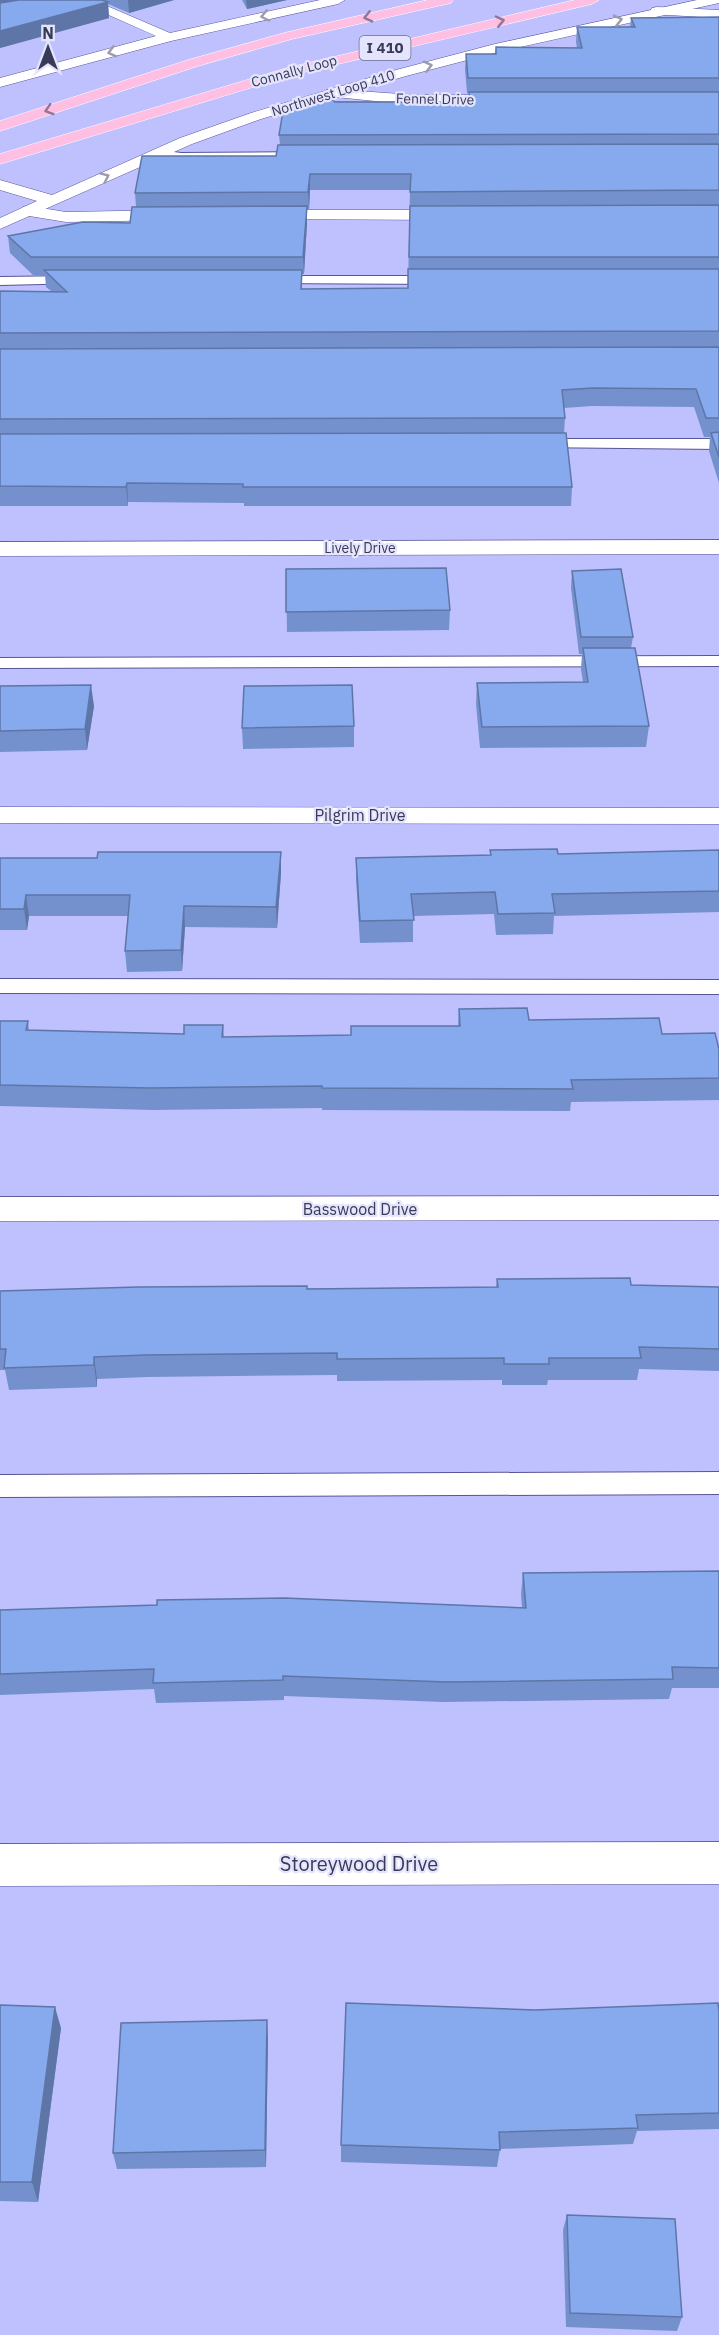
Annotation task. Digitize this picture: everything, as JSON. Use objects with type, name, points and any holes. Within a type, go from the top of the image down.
[{"type":"highway","name":"I 410","points":[[0,126],[144,78],[289,36],[446,0]]},
{"type":"highway","name":"Connally Loop","points":[[0,159],[179,104],[326,63],[592,0]]},
{"type":"highway","points":[[0,110],[57,93],[144,78]]},
{"type":"highway","points":[[0,177],[73,150],[179,104]]},
{"type":"street","points":[[79,0],[169,37]]},
{"type":"street","points":[[0,83],[169,37],[338,0]]},
{"type":"street","name":"Northwest Loop 410","points":[[0,224],[159,153],[256,116],[489,50],[657,11],[716,0]]},
{"type":"street","points":[[657,11],[719,14]]},
{"type":"street","name":"Fennel Drive","points":[[331,93],[414,100],[531,100]]},
{"type":"street","points":[[0,185],[102,215]]},
{"type":"street","points":[[0,204],[66,217],[187,215]]},
{"type":"street","points":[[246,215],[471,215]]},
{"type":"street","name":"Lively Drive","points":[[0,549],[719,547]]},
{"type":"street","name":"Pilgrim Drive","points":[[0,815],[719,816]]},
{"type":"street","name":"Basswood Drive","points":[[0,1209],[719,1208]]},
{"type":"street","name":"Storeywood Drive","points":[[0,1865],[719,1863]]},
{"type":"lane","points":[[159,153],[181,156],[324,155]]},
{"type":"lane","points":[[0,280],[96,280]]},
{"type":"lane","points":[[252,280],[455,280]]},
{"type":"lane","points":[[516,444],[719,444]]},
{"type":"lane","points":[[0,663],[719,661]]},
{"type":"lane","points":[[0,986],[719,987]]},
{"type":"lane","points":[[0,1486],[719,1483]]},
{"type":"building","points":[[19,0],[102,0],[108,2],[0,31],[0,3]]},
{"type":"building","points":[[719,17],[719,78],[468,78],[466,54],[496,54],[496,47],[582,48],[577,27],[635,27],[631,18]]},
{"type":"building","points":[[469,92],[719,92],[719,134],[279,135],[284,105],[307,105],[305,101],[308,99],[332,99],[335,102],[470,102]]},
{"type":"building","points":[[719,144],[719,190],[410,192],[411,174],[310,174],[308,192],[135,193],[142,156],[276,156],[278,145]]},
{"type":"building","points":[[719,205],[719,257],[409,257],[410,206]]},
{"type":"building","points":[[307,206],[303,257],[31,257],[8,236],[83,222],[130,223],[132,207]]},
{"type":"building","points":[[408,269],[719,269],[719,331],[0,333],[0,291],[67,292],[44,270],[302,270],[301,289],[408,288]]},
{"type":"building","points":[[719,347],[719,418],[706,418],[696,389],[593,388],[562,390],[565,418],[0,419],[0,349]]},
{"type":"building","points":[[719,432],[719,457],[711,433]]},
{"type":"building","points":[[566,433],[572,487],[243,487],[243,484],[127,483],[126,487],[0,486],[0,434]]},
{"type":"building","points":[[446,568],[450,610],[286,612],[286,569]]},
{"type":"building","points":[[621,569],[633,637],[581,637],[572,571]]},
{"type":"building","points":[[583,648],[635,648],[649,726],[482,727],[477,683],[588,682]]},
{"type":"building","points":[[91,685],[85,729],[0,731],[0,686]]},
{"type":"building","points":[[352,685],[354,726],[242,728],[244,686]]},
{"type":"building","points":[[557,849],[558,854],[719,850],[719,891],[552,894],[555,913],[498,914],[495,892],[411,894],[414,920],[360,921],[356,858],[491,855],[490,850]]},
{"type":"building","points":[[98,852],[281,852],[276,907],[184,906],[181,950],[125,951],[130,895],[26,895],[24,909],[0,909],[0,858],[97,858]]},
{"type":"building","points":[[527,1008],[529,1020],[659,1018],[662,1034],[715,1033],[719,1049],[719,1078],[571,1080],[573,1089],[322,1088],[322,1086],[150,1088],[0,1085],[0,1021],[28,1021],[26,1030],[184,1034],[184,1025],[223,1025],[222,1037],[351,1035],[351,1026],[460,1026],[459,1009]]},
{"type":"building","points":[[630,1278],[631,1285],[719,1287],[719,1349],[639,1347],[641,1358],[549,1358],[549,1364],[504,1364],[504,1358],[337,1359],[337,1353],[94,1357],[94,1365],[4,1368],[6,1349],[0,1349],[0,1291],[138,1287],[307,1286],[307,1289],[498,1287],[497,1279]]},
{"type":"building","points":[[719,1571],[719,1668],[672,1667],[673,1679],[446,1682],[283,1676],[283,1680],[153,1683],[154,1669],[0,1674],[0,1610],[157,1605],[157,1600],[284,1598],[526,1608],[523,1573]]},
{"type":"building","points":[[346,2003],[535,2010],[718,2003],[719,2113],[636,2115],[638,2128],[499,2132],[500,2150],[341,2145]]},
{"type":"building","points":[[0,2005],[55,2007],[32,2182],[0,2182]]},
{"type":"building","points":[[267,2020],[265,2150],[113,2153],[121,2023]]},
{"type":"building","points":[[567,2215],[675,2219],[682,2317],[570,2313]]}]
